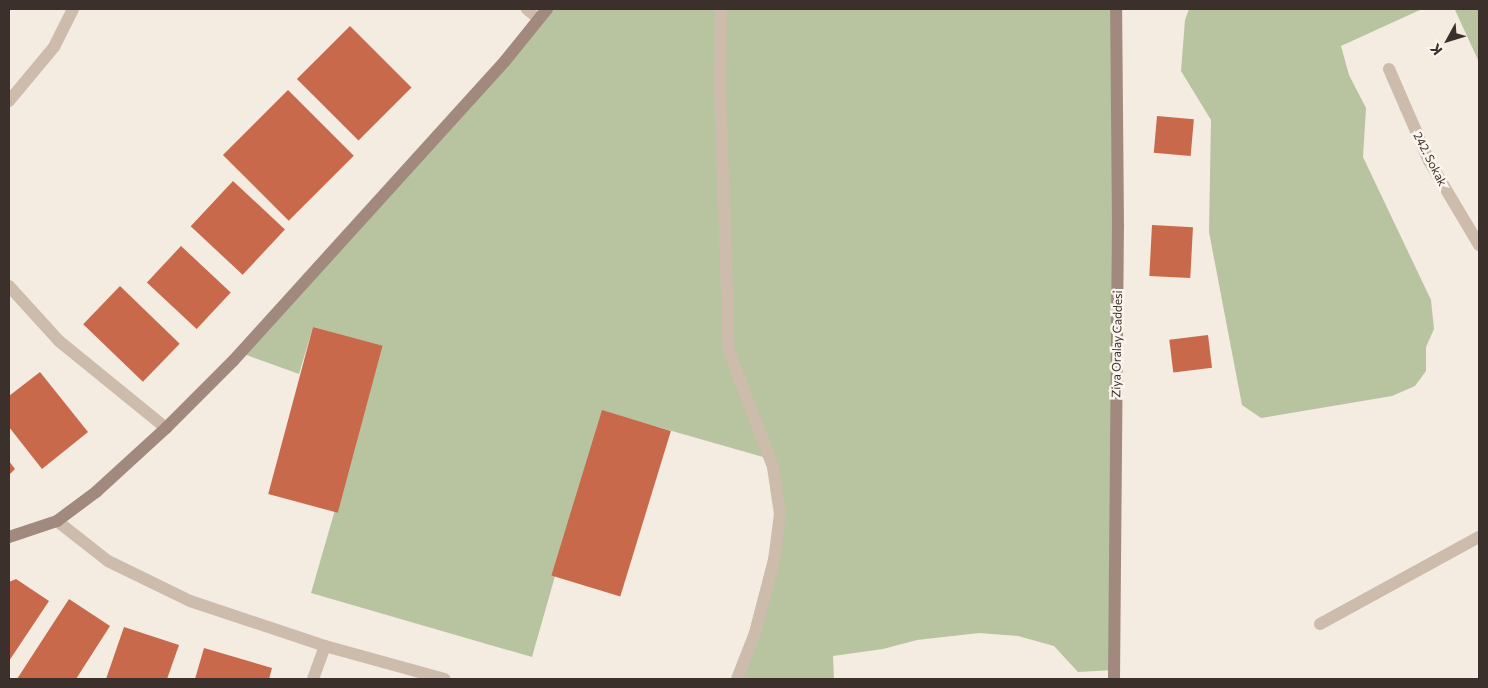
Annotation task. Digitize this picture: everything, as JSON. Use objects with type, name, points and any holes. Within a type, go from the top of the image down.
[{"type":"main road","points":[[9,537],[57,521],[96,492],[166,428],[237,357],[506,61],[547,9]]},
{"type":"main road","name":"Ziya Oralay Caddesi","points":[[1114,679],[1118,226],[1116,9]]},
{"type":"street","points":[[9,101],[54,47],[73,9]]},
{"type":"street","points":[[721,9],[720,86],[729,351],[773,466],[780,514],[774,560],[755,633],[737,679]]},
{"type":"street","name":"242. Sokak","points":[[1389,69],[1429,161],[1479,245]]},
{"type":"street","points":[[9,286],[59,341],[166,428]]},
{"type":"street","points":[[57,521],[108,561],[190,601],[325,646],[445,679]]},
{"type":"street","points":[[1320,624],[1479,537]]},
{"type":"street","points":[[313,679],[325,646]]},
{"type":"lane","points":[[526,9],[539,20]]},
{"type":"green space","points":[[547,9],[1116,9],[1115,670],[1078,672],[1054,646],[1018,636],[979,633],[917,640],[883,649],[833,656],[834,679],[737,679],[780,514],[770,459],[602,411],[532,657],[311,593],[382,347],[313,327],[299,374],[241,353]]},
{"type":"green space","points":[[1189,9],[1422,9],[1341,46],[1349,75],[1366,108],[1363,157],[1431,300],[1434,329],[1426,347],[1426,371],[1415,386],[1392,396],[1261,418],[1242,405],[1209,232],[1211,120],[1181,71],[1185,20]]},
{"type":"green space","points":[[1422,9],[1479,9],[1479,62],[1455,10]]},
{"type":"building","points":[[350,26],[412,88],[358,141],[297,79]]},
{"type":"building","points":[[288,90],[354,156],[289,221],[223,155]]},
{"type":"building","points":[[1157,116],[1194,119],[1191,156],[1154,153]]},
{"type":"building","points":[[233,181],[285,229],[243,275],[191,226]]},
{"type":"building","points":[[1152,225],[1193,227],[1190,278],[1149,276]]},
{"type":"building","points":[[181,246],[231,292],[197,329],[147,283]]},
{"type":"building","points":[[120,286],[180,344],[143,382],[83,324]]},
{"type":"building","points":[[313,327],[383,346],[338,513],[268,494]]},
{"type":"building","points":[[1208,335],[1212,368],[1173,373],[1169,340]]},
{"type":"building","points":[[40,372],[88,432],[42,469],[9,427],[9,396]]},
{"type":"building","points":[[602,410],[671,431],[620,596],[551,575]]},
{"type":"building","points":[[9,461],[15,469],[9,475]]},
{"type":"building","points":[[16,579],[49,601],[9,661],[9,582]]},
{"type":"building","points":[[69,599],[110,626],[76,679],[17,679]]},
{"type":"building","points":[[124,627],[179,645],[167,679],[106,679]]},
{"type":"building","points":[[204,648],[272,668],[269,679],[195,679]]}]
